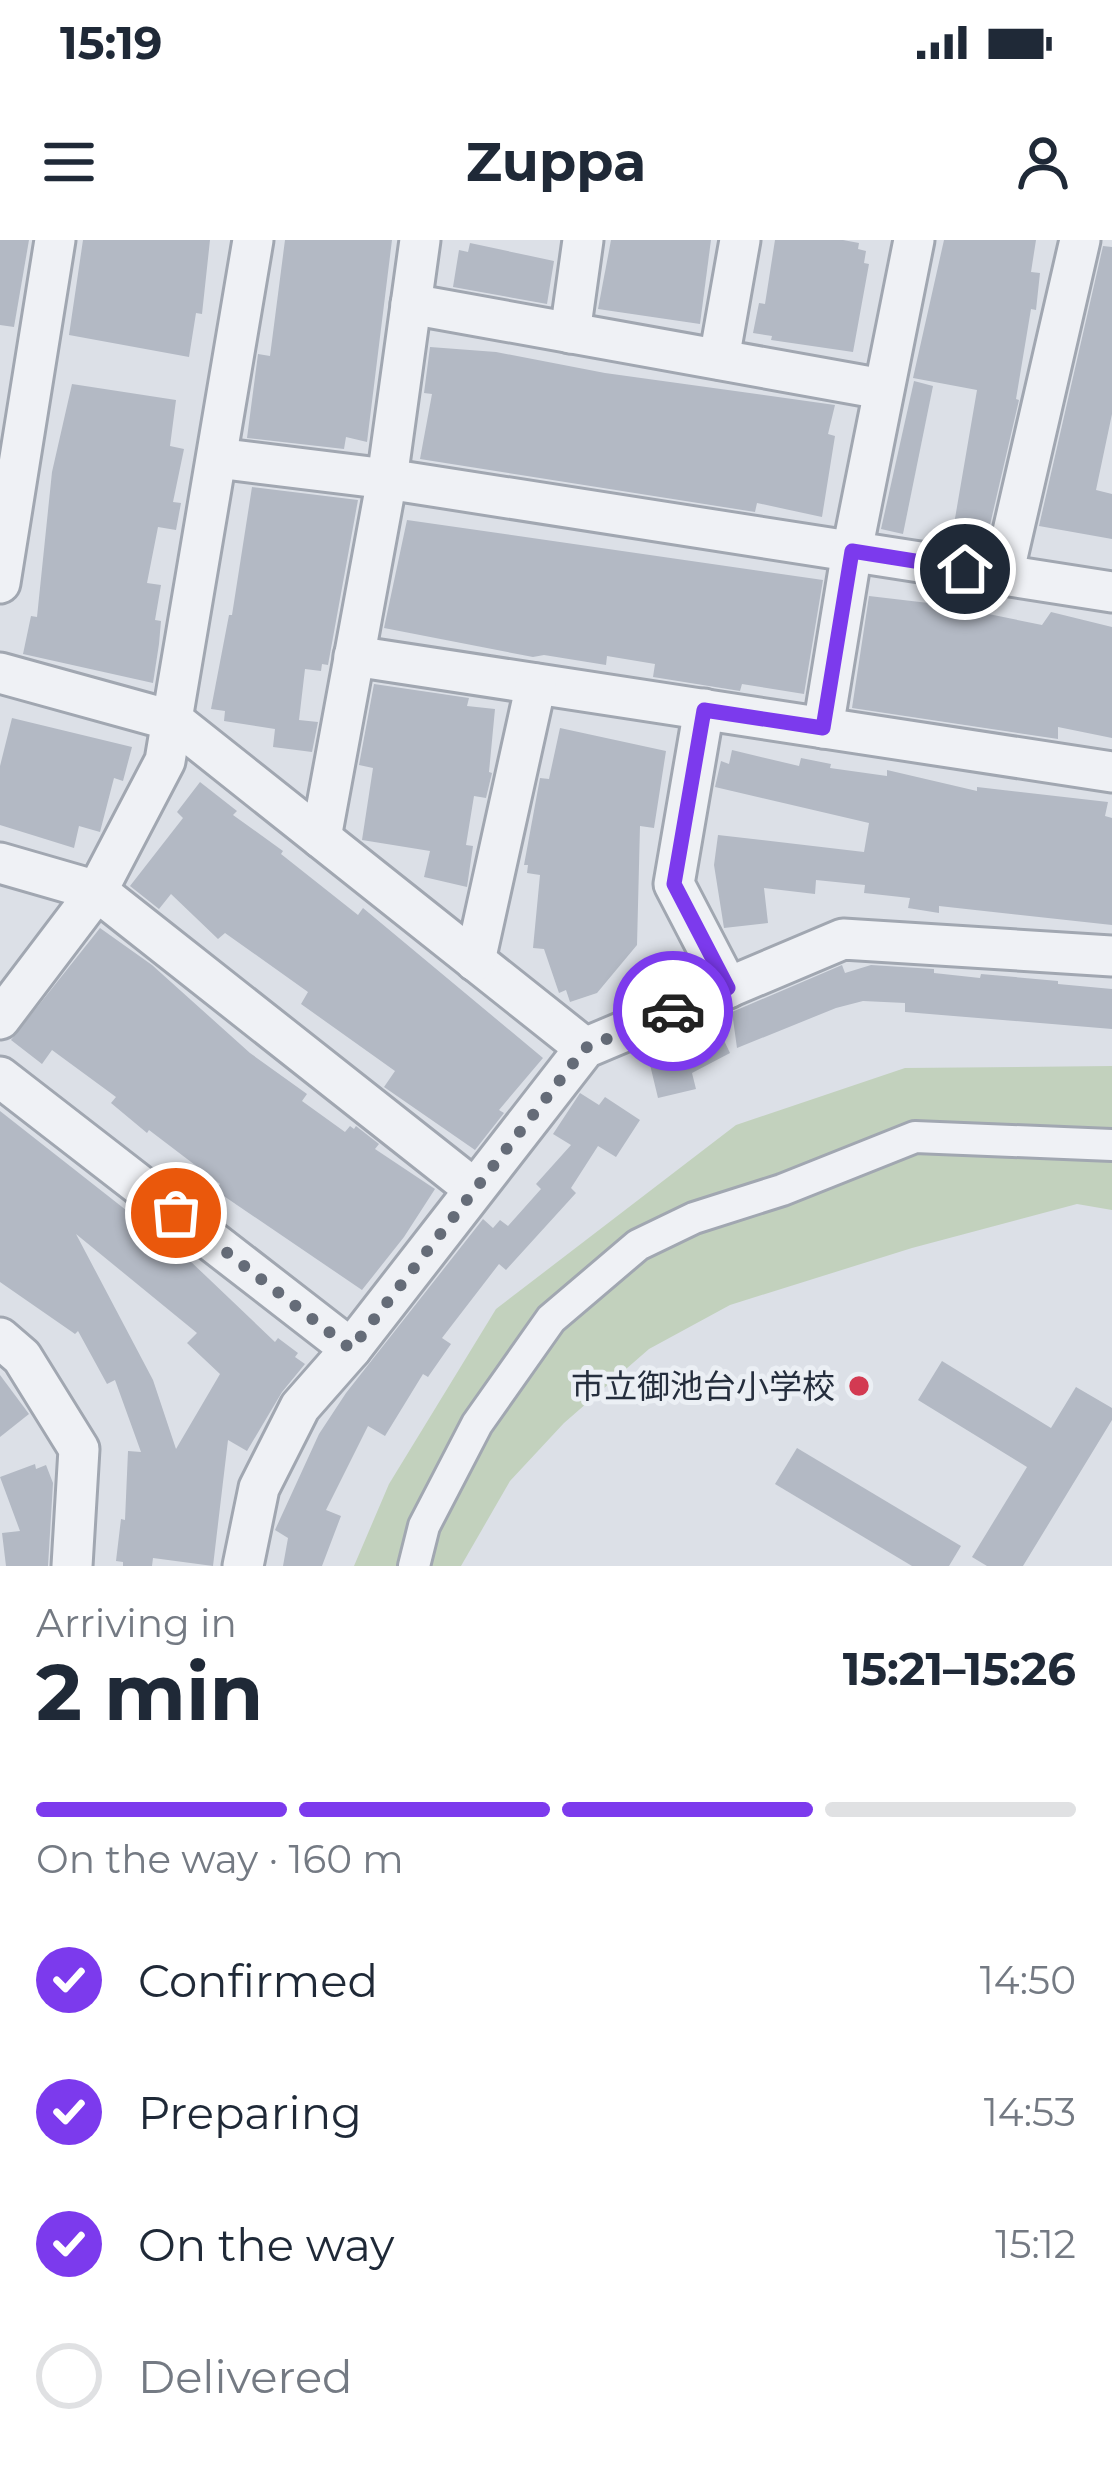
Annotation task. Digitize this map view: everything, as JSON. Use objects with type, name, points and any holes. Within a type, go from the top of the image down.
[{"type":"street","points":[[0,583],[56,240]]},
{"type":"street","points":[[0,1019],[97,891],[165,761],[253,240]]},
{"type":"street","points":[[321,838],[387,479],[420,240]]},
{"type":"street","points":[[570,333],[583,240]]},
{"type":"street","points":[[719,359],[740,240]]},
{"type":"street","points":[[823,728],[882,389],[914,240]]},
{"type":"street","points":[[1003,574],[1080,240]]},
{"type":"street","points":[[411,304],[882,389]]},
{"type":"street","points":[[218,458],[387,479],[1112,592]]},
{"type":"street","points":[[354,656],[1112,772]]},
{"type":"street","points":[[0,673],[174,721],[585,1048]]},
{"type":"street","points":[[475,961],[536,684]]},
{"type":"street","points":[[704,710],[674,884],[728,988]]},
{"type":"street","points":[[0,863],[97,891],[473,1188]]},
{"type":"street","points":[[243,1566],[259,1488],[300,1407],[351,1349],[585,1048],[843,939],[1112,956]]},
{"type":"street","points":[[0,1077],[351,1349]]},
{"type":"street","points":[[414,1566],[424,1526],[477,1424],[550,1318],[638,1245],[694,1217],[782,1190],[915,1137],[1112,1145]]},
{"type":"street","points":[[0,1338],[22,1357],[79,1449],[72,1566]]},
{"type":"green space","points":[[1112,1066],[1112,1210],[1077,1204],[912,1248],[730,1305],[649,1349],[564,1423],[510,1481],[461,1566],[354,1566],[389,1484],[496,1309],[736,1125],[905,1068]]},
{"type":"building","points":[[0,240],[29,240],[14,327],[0,325]]},
{"type":"building","points":[[83,240],[210,240],[202,314],[196,313],[189,357],[69,335]]},
{"type":"building","points":[[285,240],[392,240],[367,442],[346,437],[344,449],[247,438],[258,354],[270,356]]},
{"type":"building","points":[[611,240],[711,240],[700,324],[598,309]]},
{"type":"building","points":[[775,240],[843,240],[859,243],[858,249],[866,251],[864,263],[869,264],[853,352],[753,333],[759,303],[765,304]]},
{"type":"building","points":[[944,240],[1036,240],[1031,272],[1040,273],[1036,310],[1031,309],[1019,400],[986,542],[952,536],[977,390],[913,378]]},
{"type":"building","points":[[470,243],[554,261],[547,304],[453,287],[459,250],[468,252]]},
{"type":"building","points":[[1103,246],[1112,247],[1112,414],[1096,490],[1112,494],[1112,539],[1039,526]]},
{"type":"building","points":[[430,347],[496,352],[605,373],[835,405],[828,434],[835,436],[822,517],[757,503],[755,512],[420,459],[432,394],[424,393]]},
{"type":"building","points":[[914,381],[933,386],[903,534],[881,529]]},
{"type":"building","points":[[72,384],[176,400],[170,446],[184,449],[173,502],[181,503],[176,530],[158,527],[147,583],[161,585],[153,683],[23,654],[31,616],[37,617],[52,472]]},
{"type":"building","points":[[252,487],[358,500],[328,665],[322,664],[321,671],[305,669],[299,720],[318,722],[312,752],[273,747],[275,729],[224,721],[225,711],[211,709]]},
{"type":"building","points":[[407,520],[823,580],[804,694],[742,684],[740,691],[653,677],[655,664],[607,656],[606,665],[533,657],[384,628]]},
{"type":"building","points":[[869,596],[937,604],[938,600],[1042,625],[1051,612],[1112,627],[1112,738],[1058,727],[1058,739],[852,708]]},
{"type":"building","points":[[374,684],[469,698],[467,706],[495,709],[492,773],[486,798],[474,796],[466,845],[473,846],[467,887],[424,877],[430,851],[362,840],[373,768],[359,765]]},
{"type":"building","points":[[12,718],[132,747],[123,781],[114,778],[100,832],[79,826],[74,848],[0,825],[0,766]]},
{"type":"building","points":[[560,728],[666,751],[654,828],[640,826],[637,945],[597,993],[570,1002],[566,990],[559,993],[544,949],[533,948],[540,875],[527,873],[528,865],[524,865],[540,778],[549,779]]},
{"type":"building","points":[[732,750],[799,766],[801,758],[831,764],[830,768],[887,776],[887,770],[977,791],[977,787],[1108,802],[1112,925],[939,906],[939,913],[908,908],[910,898],[864,893],[865,885],[816,880],[815,894],[764,888],[768,923],[724,928],[714,865],[718,835],[864,852],[869,823],[715,787],[721,761],[729,764]]},
{"type":"building","points":[[200,782],[281,854],[358,915],[363,908],[543,1058],[499,1110],[504,1113],[475,1150],[384,1087],[395,1071],[301,1004],[308,992],[225,933],[218,939],[171,894],[159,909],[130,886],[183,818],[177,812]]},
{"type":"building","points":[[100,928],[152,965],[250,1053],[307,1094],[302,1101],[345,1132],[356,1126],[379,1144],[375,1149],[435,1189],[362,1290],[215,1190],[220,1184],[149,1130],[147,1133],[111,1103],[116,1097],[52,1050],[42,1064],[11,1040]]},
{"type":"building","points":[[842,965],[845,973],[871,965],[1112,989],[1112,1029],[905,1012],[905,1003],[863,1001],[737,1048],[732,1012]]},
{"type":"building","points":[[718,1028],[730,1053],[692,1073],[696,1089],[658,1098],[646,1048]]},
{"type":"building","points":[[580,1093],[599,1105],[605,1097],[640,1120],[616,1157],[598,1146],[571,1188],[576,1193],[506,1270],[499,1264],[442,1338],[451,1344],[428,1377],[423,1374],[385,1436],[368,1426],[326,1510],[341,1516],[322,1566],[283,1566],[288,1538],[275,1530],[319,1434],[483,1219],[493,1228],[500,1220],[508,1226],[541,1189],[536,1184],[571,1145],[553,1134]]},
{"type":"building","points":[[0,1111],[187,1258],[275,1342],[278,1338],[298,1353],[295,1357],[305,1364],[282,1392],[247,1451],[228,1440],[213,1566],[153,1558],[152,1566],[123,1566],[116,1561],[121,1519],[125,1520],[128,1451],[141,1452],[115,1380],[107,1384],[78,1331],[75,1334],[0,1282]],"holes":[[[76,1234],[197,1333],[187,1343],[220,1374],[176,1449],[153,1380]]]},
{"type":"building","points":[[942,1361],[1051,1428],[1076,1387],[1112,1408],[1112,1420],[1023,1566],[987,1566],[972,1557],[1027,1467],[918,1400]]},
{"type":"building","points":[[0,1375],[29,1414],[0,1437]]},
{"type":"building","points":[[797,1448],[961,1546],[949,1566],[912,1566],[775,1484]]},
{"type":"building","points":[[35,1464],[36,1469],[46,1465],[53,1483],[48,1566],[6,1566],[2,1533],[20,1531],[0,1477]]},
{"type":"way so far","points":[[176,1213],[351,1349],[585,1048],[673,1011]]},
{"type":"place","name":"市立御池台小学校","points":[[859,1386]]},
{"type":"route","points":[[673,1011],[728,988],[674,884],[704,710],[823,728],[852,551],[965,569]]}]
